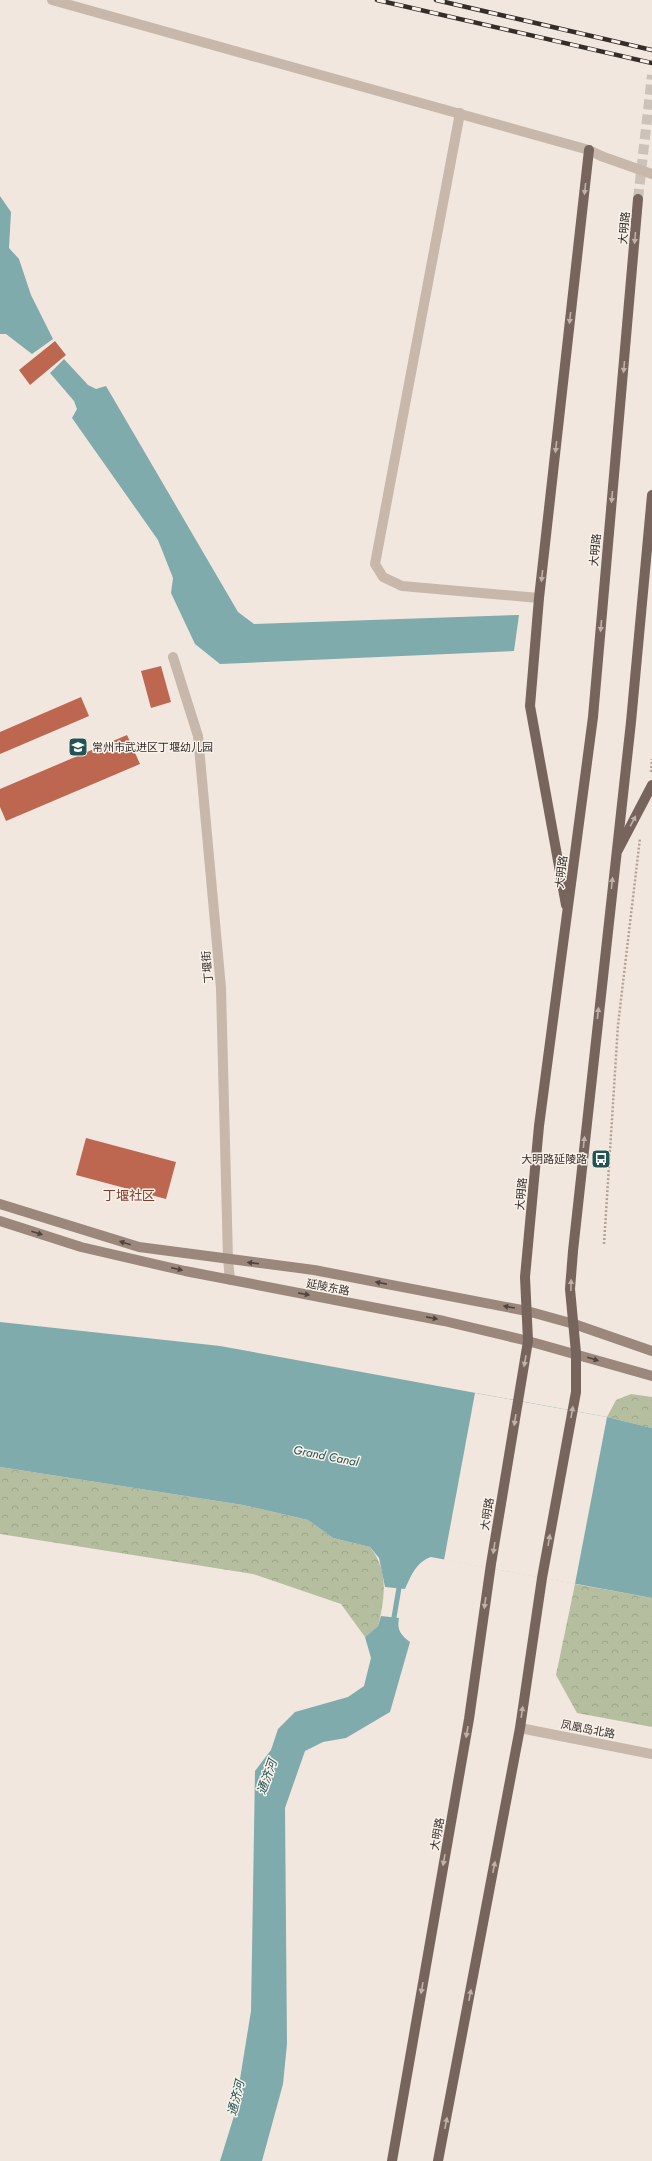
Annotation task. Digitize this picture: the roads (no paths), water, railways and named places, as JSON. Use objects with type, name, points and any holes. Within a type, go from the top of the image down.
[{"type":"main road","points":[[568,916],[530,706],[539,598],[589,150]]},
{"type":"main road","name":"大明路","points":[[392,2161],[469,1719],[491,1564],[528,1341],[525,1277],[539,1126],[568,916],[593,717],[638,199]]},
{"type":"main road","points":[[438,2161],[520,1728],[542,1578],[576,1392],[576,1354],[570,1289],[572,1251],[615,855],[632,715],[652,495]]},
{"type":"main road","points":[[615,855],[651,788]]},
{"type":"main road","name":"延陵东路","points":[[0,1204],[139,1247],[228,1260],[314,1270],[527,1310],[574,1324],[652,1351]]},
{"type":"main road","name":"延陵东路","points":[[0,1221],[81,1247],[230,1280],[444,1321],[528,1341],[652,1376]]},
{"type":"street","points":[[52,0],[589,150],[601,156],[652,174]]},
{"type":"street","points":[[460,113],[374,564],[383,577],[402,586],[539,598]]},
{"type":"street","name":"丁堰街","points":[[173,657],[198,736],[221,988],[228,1260],[230,1280]]},
{"type":"street","name":"凤凰岛北路","points":[[520,1728],[652,1754]]},
{"type":"water","points":[[0,196],[11,212],[9,248],[19,259],[31,295],[53,339],[32,354],[6,334],[0,334]]},
{"type":"water","points":[[64,359],[88,385],[96,389],[106,386],[238,612],[254,624],[519,615],[514,651],[220,664],[195,644],[171,593],[173,578],[158,540],[72,418],[77,409],[74,401],[50,373]]},
{"type":"water","name":"Grand Canal","points":[[0,1322],[220,1346],[607,1417],[652,1428],[652,1598],[431,1557],[421,1562],[412,1574],[405,1589],[385,1587],[379,1558],[370,1547],[333,1538],[308,1520],[243,1505],[0,1467]]},
{"type":"water","points":[[381,1616],[399,1618],[398,1626],[400,1632],[410,1642],[390,1712],[346,1738],[323,1742],[305,1751],[285,1808],[287,2044],[283,2084],[262,2161],[220,2161],[234,2116],[251,2011],[255,1771],[271,1750],[278,1729],[295,1712],[348,1697],[364,1686],[371,1658],[365,1637],[378,1626]]},
{"type":"waterway","name":"通济河","points":[[393,1623],[400,1582]]},
{"type":"tunnel","points":[[638,199],[652,75]]},
{"type":"railway","points":[[377,0],[652,63]]},
{"type":"railway","points":[[436,0],[652,50]]},
{"type":"place","name":"常州市武进区丁堰幼儿园","points":[[78,747]]},
{"type":"place","name":"大明路延陵路","points":[[601,1159]]},
{"type":"district","name":"丁堰社区","points":[[129,1195]]}]
